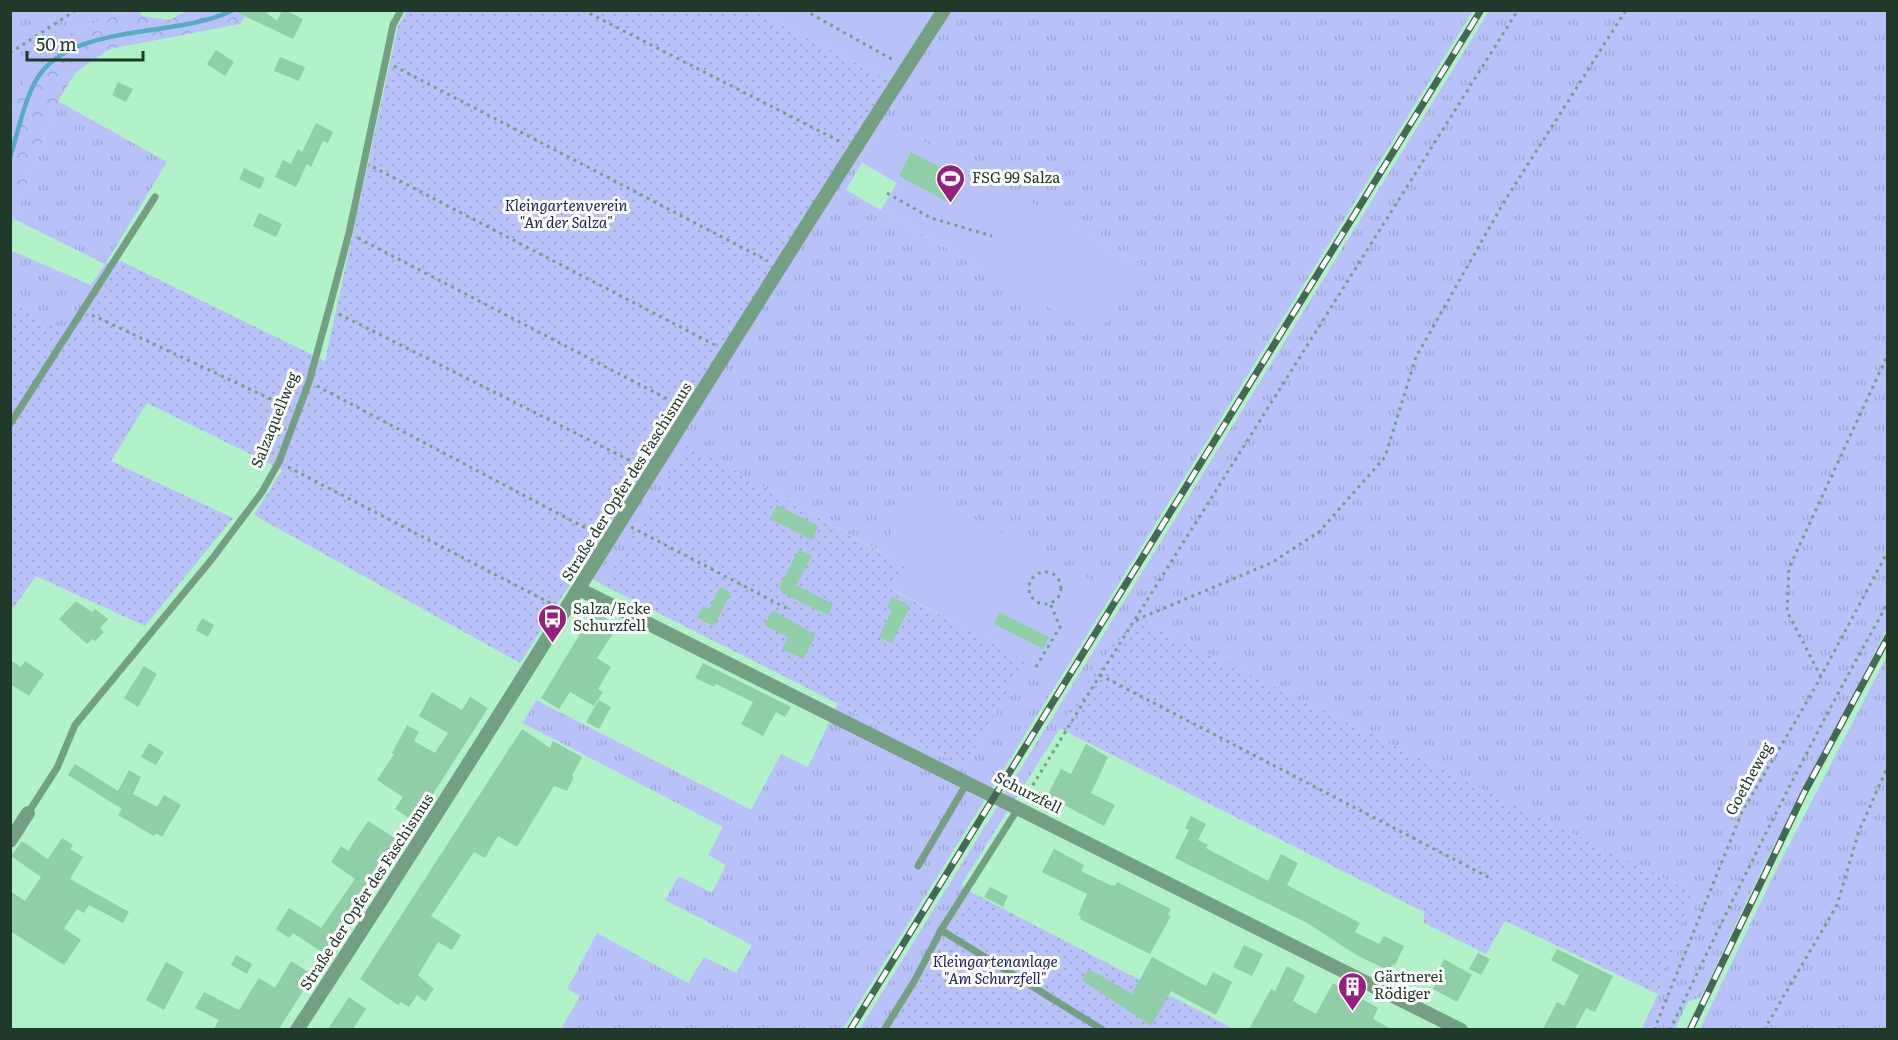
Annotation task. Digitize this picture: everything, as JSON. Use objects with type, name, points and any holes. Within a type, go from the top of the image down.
[{"type":"street","name":"Straße der Opfer des Faschismus","points":[[297,1029],[407,862],[729,352],[854,149],[944,10]]},
{"type":"street","name":"Schurzfell","points":[[579,589],[969,781],[1461,1029]]},
{"type":"street","name":"Salzaquellweg","points":[[10,841],[28,813]]},
{"type":"lane","name":"Salzaquellweg","points":[[28,813],[57,768],[75,725],[218,551],[262,492],[279,462],[309,382],[329,309],[349,234],[384,61],[393,25],[400,10]]},
{"type":"lane","points":[[10,424],[155,197]]},
{"type":"lane","points":[[918,866],[969,781]]},
{"type":"lane","points":[[884,1029],[915,980],[941,930],[1019,807]]},
{"type":"lane","points":[[941,930],[1103,1029]]},
{"type":"path","points":[[10,53],[76,10]]},
{"type":"path","points":[[583,10],[854,149]]},
{"type":"path","points":[[804,10],[907,67]]},
{"type":"path","points":[[1019,807],[1518,10]]},
{"type":"path","points":[[1134,620],[1271,563],[1319,532],[1385,457],[1416,357],[1504,202],[1626,10]]},
{"type":"path","points":[[384,61],[781,268]]},
{"type":"path","points":[[363,162],[729,352]]},
{"type":"path","points":[[887,194],[931,218],[992,236]]},
{"type":"path","points":[[349,234],[692,411]]},
{"type":"path","points":[[329,309],[653,472]]},
{"type":"path","points":[[83,310],[298,411]]},
{"type":"path","points":[[1821,677],[1787,612],[1789,568],[1887,354]]},
{"type":"path","points":[[309,382],[610,541]]},
{"type":"path","points":[[279,462],[564,610]]},
{"type":"path","points":[[621,522],[789,609]]},
{"type":"path","name":"Goetheweg","points":[[1654,1029],[1742,812],[1821,677],[1887,551]]},
{"type":"path","points":[[1038,573],[1049,573],[1059,583],[1058,597],[1050,603],[1034,601],[1029,591],[1030,581],[1038,573]]},
{"type":"path","points":[[1036,667],[1060,627],[1050,603]]},
{"type":"path","points":[[1670,1029],[1802,760],[1887,603]]},
{"type":"path","points":[[1100,675],[1490,878]]},
{"type":"path","points":[[1764,1029],[1838,905],[1859,831],[1887,766]]},
{"type":"green space","points":[[10,11],[128,11],[75,30],[26,77],[11,114]]},
{"type":"green space","points":[[128,11],[139,11],[142,16],[169,20],[187,11],[249,11],[240,24],[110,49],[76,72],[58,101],[11,227],[11,114],[26,77],[44,53],[75,30]]},
{"type":"green space","name":"Kleingartenverein \"An der Salza\"","points":[[407,11],[755,11],[891,81],[520,663],[254,515],[282,470],[147,403],[111,461],[233,518],[145,626],[36,576],[11,611],[11,301],[70,337],[121,261],[325,361],[398,26]]},
{"type":"green space","points":[[755,11],[933,11],[891,81]]},
{"type":"green space","points":[[933,11],[1473,11],[843,1029],[561,1029],[580,996],[567,989],[597,933],[688,983],[704,957],[736,973],[752,945],[665,900],[679,876],[712,893],[726,865],[708,855],[723,827],[523,723],[536,700],[751,810],[781,754],[808,767],[838,704],[964,767],[1024,661],[893,589],[906,566],[688,445],[603,585],[579,572]],"holes":[[[879,133],[1021,198],[1139,264],[981,268],[846,190]]]},
{"type":"green space","points":[[1489,11],[1887,11],[1887,629],[1766,861],[1701,997],[1688,1002],[1675,1029],[1642,1029],[1658,994],[1691,892],[1131,616],[961,885],[973,893],[888,1029],[859,1030]]},
{"type":"green space","points":[[58,101],[167,162],[106,263],[121,261],[70,338],[11,301],[10,250],[91,285],[105,264],[14,219]]},
{"type":"green space","points":[[902,129],[1139,264],[1098,336],[881,210],[897,183],[861,162],[879,133]]},
{"type":"green space","points":[[688,444],[906,567],[893,590],[1025,661],[964,767],[603,585]]},
{"type":"green space","points":[[913,487],[1114,591],[1059,680],[893,589],[906,567],[881,553]]},
{"type":"green space","points":[[1131,616],[1692,892],[1658,994],[1505,921],[1486,954],[1424,923],[1424,912],[1059,728]]},
{"type":"green space","points":[[1887,656],[1887,1029],[1700,1029],[1777,868]]},
{"type":"green space","name":"Kleingartenanlage \"Am Schurzfell\"","points":[[973,893],[1234,1029],[888,1030]]},
{"type":"building","points":[[232,10],[269,10],[267,13],[277,21],[282,10],[285,10],[303,19],[293,39]]},
{"type":"building","points":[[216,50],[234,62],[225,76],[207,64]]},
{"type":"building","points":[[280,57],[305,67],[299,81],[274,71]]},
{"type":"building","points":[[118,82],[133,89],[126,102],[112,95]]},
{"type":"building","points":[[316,123],[333,132],[328,143],[323,141],[311,167],[307,164],[296,187],[275,177],[283,160],[291,164],[298,149],[302,152]]},
{"type":"building","points":[[911,152],[966,180],[953,205],[899,176]]},
{"type":"building","points":[[244,168],[265,178],[260,189],[239,179]]},
{"type":"building","points":[[259,213],[282,224],[276,237],[253,226]]},
{"type":"building","points":[[777,505],[819,526],[812,540],[770,519]]},
{"type":"building","points":[[799,549],[812,556],[796,585],[833,604],[828,615],[782,593],[783,591],[779,588]]},
{"type":"building","points":[[720,587],[731,593],[714,626],[697,617],[703,606],[709,609]]},
{"type":"building","points":[[892,597],[910,606],[892,643],[879,637],[892,610],[887,608]]},
{"type":"building","points":[[76,601],[92,612],[95,609],[108,619],[100,628],[104,632],[95,641],[92,639],[87,644],[59,619]]},
{"type":"building","points":[[773,610],[816,635],[803,659],[782,649],[788,637],[764,625]]},
{"type":"building","points":[[594,611],[618,626],[597,658],[611,667],[598,689],[603,692],[594,706],[570,692],[559,709],[541,698]]},
{"type":"building","points":[[1000,612],[1049,637],[1043,649],[994,624]]},
{"type":"building","points":[[202,618],[214,625],[208,637],[196,630]]},
{"type":"building","points":[[10,660],[21,667],[25,661],[44,674],[29,696],[10,684]]},
{"type":"building","points":[[703,663],[791,707],[785,717],[776,712],[763,736],[741,724],[753,702],[716,684],[714,687],[695,678]]},
{"type":"building","points":[[144,666],[157,674],[138,707],[124,698]]},
{"type":"building","points":[[432,692],[462,710],[470,697],[488,708],[415,822],[395,809],[403,797],[377,780],[394,754],[392,753],[407,725],[419,732],[414,741],[435,753],[448,733],[419,716]]},
{"type":"building","points":[[599,700],[611,707],[599,729],[586,722]]},
{"type":"building","points":[[522,729],[550,748],[553,741],[582,757],[572,776],[574,777],[567,791],[554,786],[517,847],[498,836],[485,858],[474,852],[431,916],[461,935],[452,950],[438,942],[418,975],[434,989],[425,1002],[417,995],[409,1007],[401,1002],[398,1005],[360,979]]},
{"type":"building","points":[[149,743],[164,752],[156,765],[141,757]]},
{"type":"building","points":[[1086,744],[1108,757],[1091,793],[1115,805],[1104,826],[1047,796],[1061,769],[1071,774]]},
{"type":"building","points":[[75,764],[118,791],[129,770],[141,777],[133,794],[157,807],[164,795],[181,805],[162,837],[156,833],[154,836],[118,815],[122,809],[68,775]]},
{"type":"building","points":[[1191,816],[1206,824],[1198,840],[1208,845],[1206,848],[1268,881],[1281,854],[1298,863],[1287,885],[1360,923],[1355,932],[1379,944],[1384,936],[1404,946],[1395,965],[1393,964],[1390,971],[1358,956],[1309,924],[1175,858],[1189,830],[1185,828]]},
{"type":"building","points":[[368,821],[401,842],[326,955],[293,933],[289,938],[276,929],[289,908],[321,928],[355,879],[331,862],[341,846],[348,851]]},
{"type":"building","points":[[62,838],[73,845],[70,849],[83,857],[70,879],[129,912],[123,923],[89,905],[84,913],[77,909],[64,928],[81,940],[64,965],[10,931],[10,891],[25,901],[41,877],[11,856],[22,841],[48,859]]},
{"type":"building","points":[[1054,849],[1084,865],[1081,871],[1110,885],[1115,886],[1117,882],[1171,909],[1168,914],[1171,916],[1150,954],[1080,919],[1081,916],[1078,915],[1087,894],[1042,872]]},
{"type":"building","points":[[990,887],[1008,896],[1003,907],[984,897]]},
{"type":"building","points":[[1244,945],[1263,954],[1252,976],[1233,967]]},
{"type":"building","points":[[1557,949],[1613,976],[1595,1012],[1586,1008],[1575,1029],[1543,1029],[1557,1002],[1564,1006],[1579,975],[1551,960]]},
{"type":"building","points":[[1478,953],[1490,959],[1481,975],[1469,969]]},
{"type":"building","points":[[236,955],[252,964],[247,974],[231,965]]},
{"type":"building","points":[[1152,957],[1206,986],[1213,972],[1232,982],[1216,1015],[1171,991],[1151,1026],[1082,980],[1089,969],[1132,994]]},
{"type":"building","points":[[1444,959],[1472,975],[1457,1002],[1433,989],[1438,979],[1435,977]]},
{"type":"building","points":[[291,961],[313,975],[279,1029],[214,1029],[219,1020],[195,1008],[204,992],[239,1010],[259,978],[275,988]]},
{"type":"building","points":[[166,962],[184,972],[164,1010],[146,1000]]},
{"type":"building","points":[[1287,966],[1305,976],[1293,1001],[1316,1014],[1333,983],[1378,1008],[1373,1019],[1391,1029],[1249,1029],[1271,989],[1275,991]]},
{"type":"building","points":[[349,997],[366,1009],[353,1029],[328,1029]]},
{"type":"waterway","points":[[10,157],[24,109],[35,82],[51,63],[72,49],[97,40],[210,19],[233,10]]},
{"type":"railway","points":[[850,1030],[1481,10]]},
{"type":"railway","points":[[1690,1030],[1804,793],[1888,637]]},
{"type":"place","name":"FSG 99 Salza","points":[[951,204]]},
{"type":"place","name":"Salza/Ecke Schurzfell","points":[[552,644]]},
{"type":"place","name":"Gärtnerei Rödiger","points":[[1353,1012]]}]
